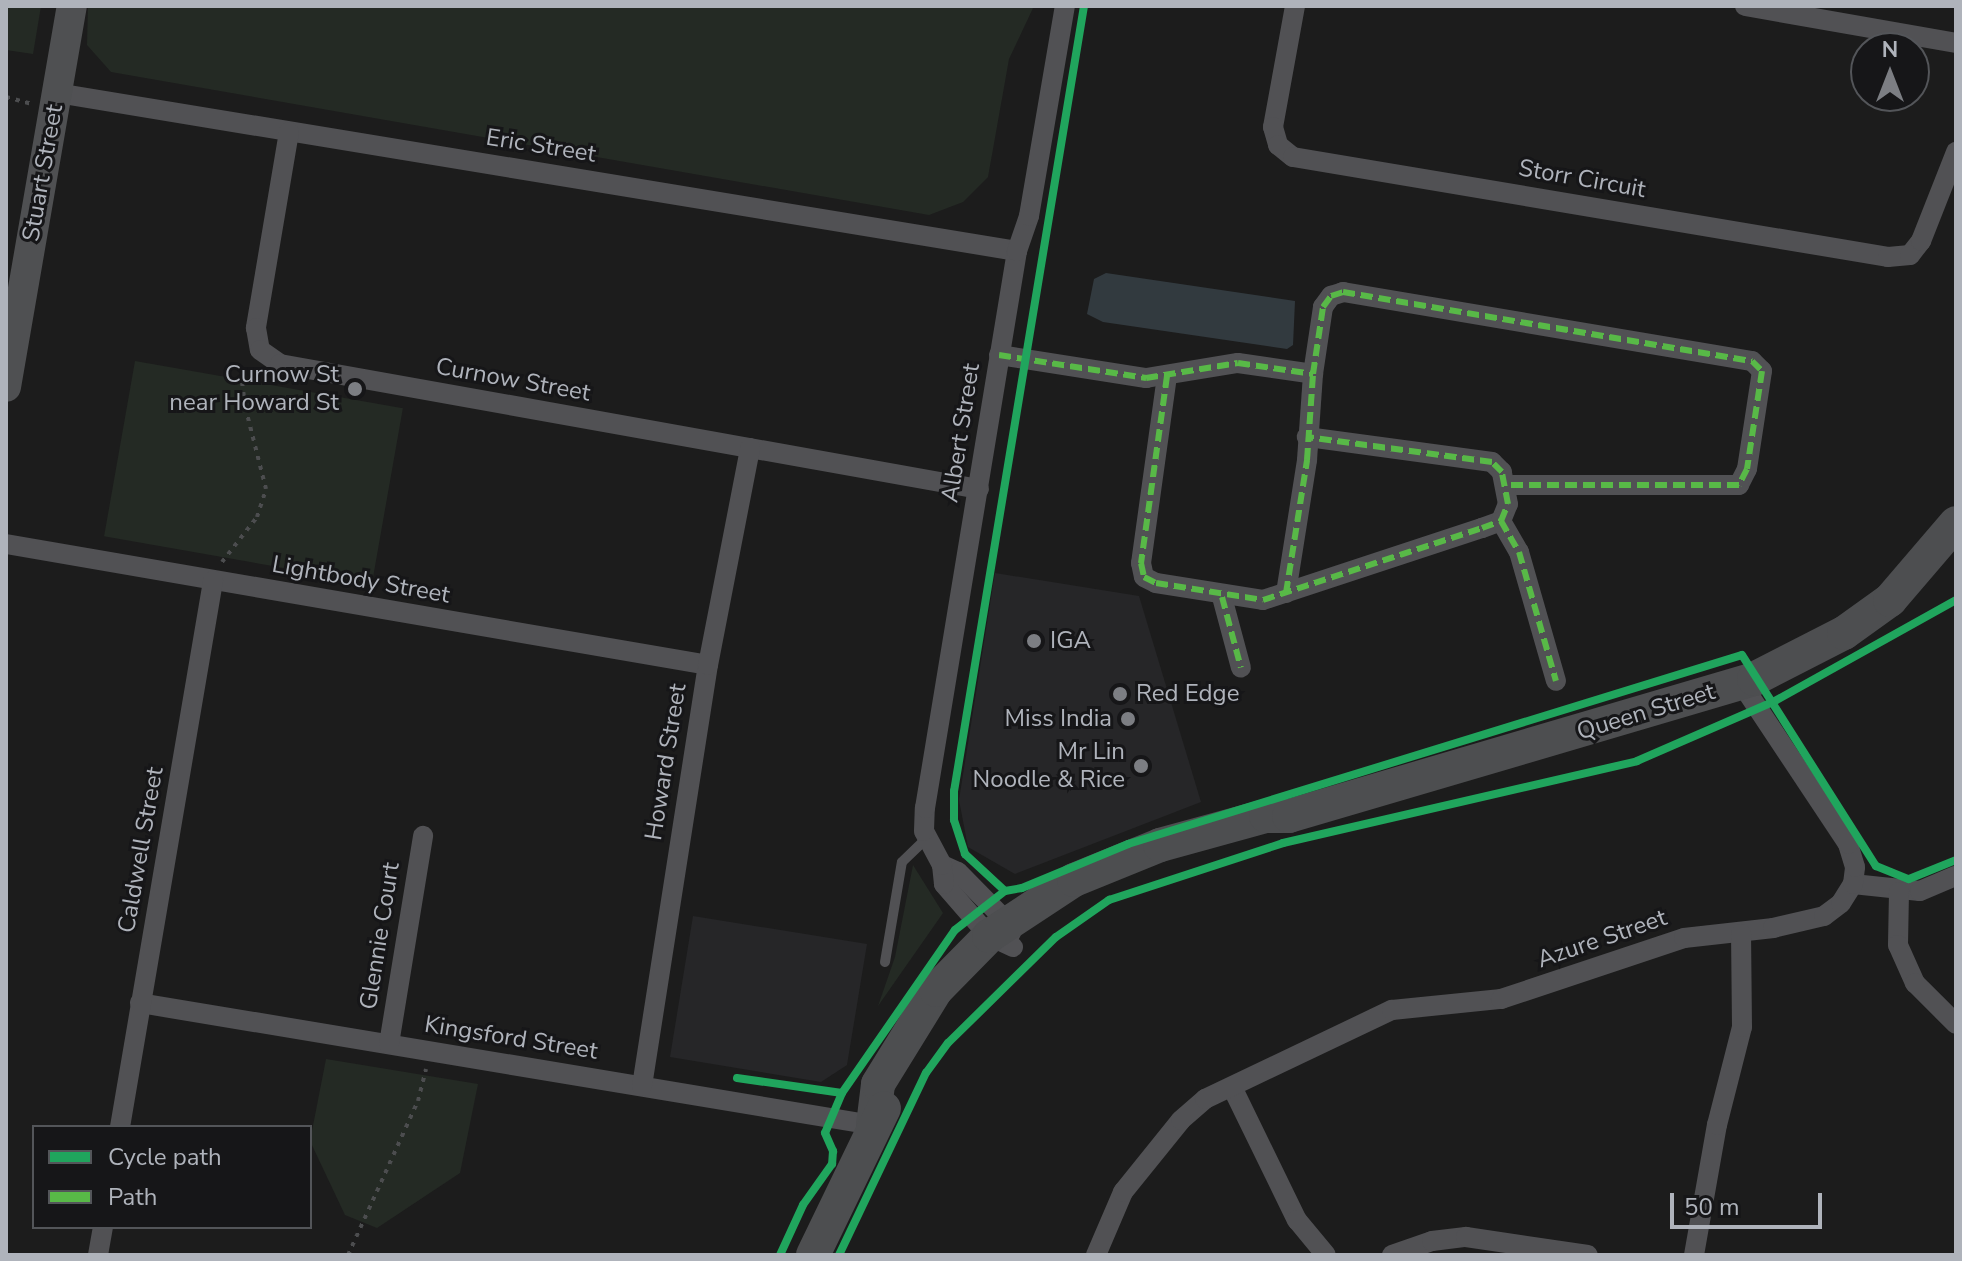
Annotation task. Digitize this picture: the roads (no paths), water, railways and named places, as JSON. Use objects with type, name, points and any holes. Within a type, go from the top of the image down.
[{"type":"main road","name":"Queen Street","points":[[814,1254],[873,1125],[878,1084],[914,1019],[956,966],[1004,936],[1086,894],[1153,866],[1270,830],[1289,816],[1741,683],[1804,655],[1890,600],[1956,523]]},
{"type":"street","name":"Stuart Street","points":[[6,387],[72,6]]},
{"type":"street","name":"Albert Street","points":[[926,839],[925,808],[999,355],[1017,251],[1029,216],[1065,6]]},
{"type":"street","name":"Storr Circuit","points":[[1295,6],[1273,127],[1278,145],[1293,157],[1888,257],[1910,255],[1921,241],[1956,152]]},
{"type":"street","points":[[1745,6],[1956,43]]},
{"type":"street","name":"Eric Street","points":[[57,93],[1017,251]]},
{"type":"street","name":"Curnow Street","points":[[289,132],[256,328],[260,350],[280,364],[979,489]]},
{"type":"street","points":[[1286,593],[1323,307],[1331,296],[1343,292],[1752,361],[1762,371],[1747,469],[1739,485],[1723,489],[1647,481],[1507,485]]},
{"type":"street","points":[[999,355],[1146,378],[1238,363],[1313,374]]},
{"type":"street","points":[[1167,376],[1141,563],[1144,577],[1250,601],[1286,593],[1501,521]]},
{"type":"street","points":[[1307,437],[1492,462],[1507,485],[1501,521],[1519,552],[1556,681]]},
{"type":"street","name":"Howard Street","points":[[642,1086],[708,665],[750,448]]},
{"type":"street","name":"Lightbody Street","points":[[6,544],[708,665]]},
{"type":"street","name":"Caldwell Street","points":[[120,1125],[210,580]]},
{"type":"street","points":[[1222,597],[1241,668]]},
{"type":"street","points":[[1741,683],[1848,844],[1855,867],[1853,884],[1899,892],[1920,891],[1956,876]]},
{"type":"street","name":"Glennie Court","points":[[389,1044],[423,836]]},
{"type":"street","points":[[926,839],[942,865],[944,884],[1004,936]]},
{"type":"street","name":"Azure Street","points":[[1096,1255],[1103,1229],[1145,1162],[1205,1099],[1392,1010],[1501,999],[1684,938],[1741,934],[1824,916],[1853,884]]},
{"type":"street","points":[[1899,892],[1898,945],[1915,983],[1956,1024]]},
{"type":"street","points":[[1694,1255],[1717,1125],[1742,1027],[1741,934]]},
{"type":"street","name":"Kingsford Street","points":[[140,1003],[873,1125]]},
{"type":"street","points":[[1232,1087],[1297,1220],[1326,1255]]},
{"type":"street","points":[[98,1255],[103,1229]]},
{"type":"street","points":[[1392,1255],[1432,1241],[1466,1237],[1588,1255]]},
{"type":"lane","points":[[885,962],[902,862],[926,839]]},
{"type":"place","name":"Curnow St near Howard St","points":[[355,389]]},
{"type":"place","name":"IGA","points":[[1034,641]]},
{"type":"place","name":"Red Edge","points":[[1120,694]]},
{"type":"place","name":"Miss India","points":[[1128,719]]},
{"type":"place","name":"Mr Lin Noodle & Rice","points":[[1141,766]]}]
